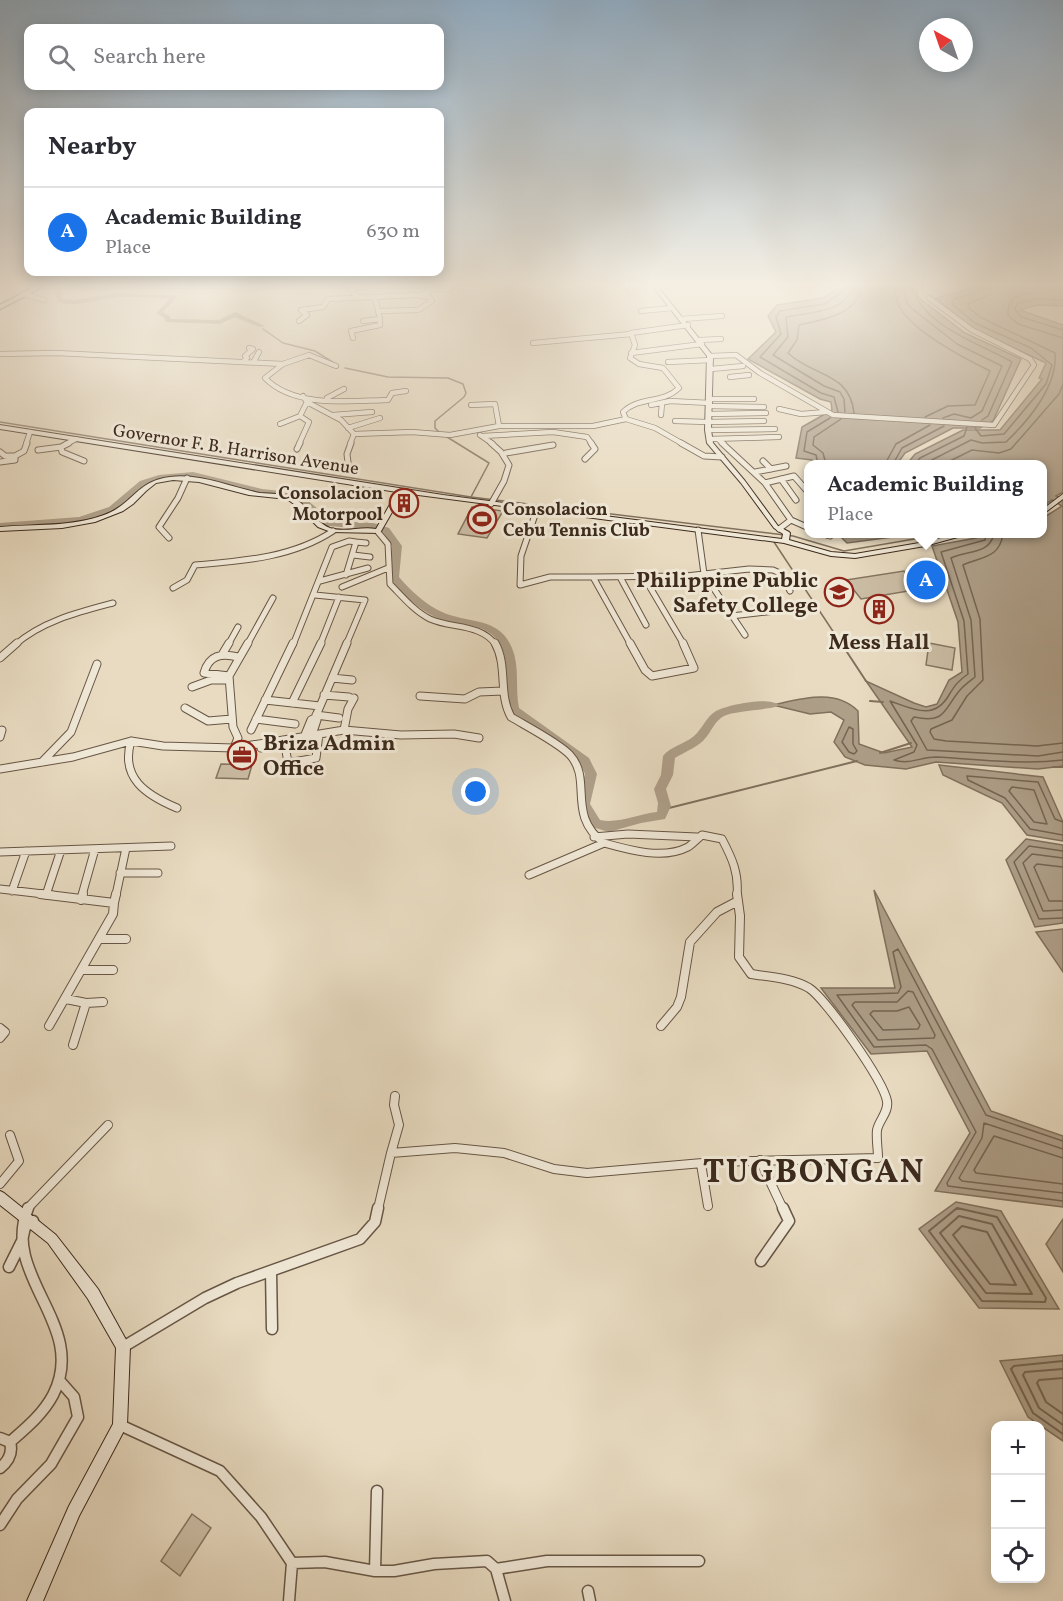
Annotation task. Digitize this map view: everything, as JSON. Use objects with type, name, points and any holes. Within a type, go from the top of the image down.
[{"type":"street","points":[[175,358],[283,364]]},
{"type":"street","points":[[244,361],[247,358]]},
{"type":"street","points":[[301,358],[283,364],[267,375],[267,382],[276,390],[325,399],[388,400],[392,393],[406,391]]},
{"type":"street","points":[[316,358],[336,366]]},
{"type":"street","points":[[626,419],[623,412],[630,404],[659,399],[676,392],[679,388],[663,368],[637,364],[631,358]]},
{"type":"street","points":[[668,362],[710,358],[709,439],[786,537]]},
{"type":"street","points":[[739,358],[759,373],[812,401],[826,412]]},
{"type":"street","points":[[779,409],[801,414],[826,412],[994,425],[999,421],[1034,365],[1027,358]]},
{"type":"street","points":[[711,369],[743,366]]},
{"type":"street","points":[[720,369],[732,378],[750,375]]},
{"type":"street","points":[[325,399],[344,389]]},
{"type":"street","points":[[303,396],[307,402],[333,415],[354,434],[412,432],[450,435],[499,426],[593,426],[626,419],[655,428],[704,456],[722,457]]},
{"type":"street","points":[[736,399],[743,414]]},
{"type":"street","points":[[651,405],[754,399]]},
{"type":"street","points":[[280,424],[300,416],[307,402]]},
{"type":"street","points":[[710,402],[764,407]]},
{"type":"street","points":[[661,415],[662,403]]},
{"type":"street","points":[[471,405],[495,405],[499,426]]},
{"type":"street","points":[[333,415],[372,412]]},
{"type":"street","points":[[709,414],[766,413]]},
{"type":"street","points":[[730,414],[740,438]]},
{"type":"street","points":[[297,449],[309,422],[300,416]]},
{"type":"street","points":[[348,429],[380,418]]},
{"type":"street","points":[[675,421],[764,421]]},
{"type":"street","name":"Governor F. B. Harrison Avenue","points":[[0,427],[401,491],[493,500],[537,509],[698,530],[786,537],[831,554],[855,556],[948,538]]},
{"type":"street","points":[[708,430],[775,429]]},
{"type":"street","points":[[473,430],[506,453],[509,465],[507,476],[493,500]]},
{"type":"street","points":[[0,452],[5,456],[15,456],[25,450],[30,432]]},
{"type":"street","points":[[482,436],[542,432],[580,434],[590,439],[595,449],[585,459]]},
{"type":"street","points":[[349,471],[347,454],[354,434]]},
{"type":"street","points":[[709,439],[779,437]]},
{"type":"street","points":[[39,450],[61,447],[76,439]]},
{"type":"street","points":[[719,440],[765,483],[791,520],[804,526]]},
{"type":"street","points":[[506,453],[552,445]]},
{"type":"street","points":[[61,447],[62,452],[84,460]]},
{"type":"street","points":[[0,462],[15,460],[15,456]]},
{"type":"street","points":[[763,460],[771,469]]},
{"type":"street","points":[[755,472],[786,466]]},
{"type":"street","points":[[765,483],[798,477],[804,486]]},
{"type":"street","points":[[0,529],[69,524],[102,517],[121,510],[150,483],[165,479],[188,478],[263,496],[290,498],[333,531]]},
{"type":"street","points":[[169,538],[159,527],[188,478]]},
{"type":"street","points":[[781,479],[796,500]]},
{"type":"street","points":[[379,530],[401,491]]},
{"type":"street","points":[[1047,509],[1060,498]]},
{"type":"street","points":[[537,509],[520,551],[517,568],[520,585],[550,577],[644,577],[741,570],[778,571],[782,574],[790,591]]},
{"type":"street","points":[[779,529],[791,520]]},
{"type":"street","points":[[173,588],[187,580],[195,565],[283,552],[313,544],[333,531],[379,530]]},
{"type":"street","points":[[379,530],[388,543],[391,555],[387,577],[390,584],[431,620],[474,629],[487,634],[495,643],[503,671],[504,708],[511,717],[570,755],[577,764],[584,824],[594,837],[604,843],[626,849],[674,851],[688,847],[697,837]]},
{"type":"street","points":[[698,530],[704,574],[745,635]]},
{"type":"street","points":[[251,730],[315,595],[332,547],[349,541],[366,543]]},
{"type":"street","points":[[346,575],[356,543]]},
{"type":"street","points":[[353,555],[370,556]]},
{"type":"street","points":[[320,581],[368,568]]},
{"type":"street","points":[[342,587],[388,568]]},
{"type":"street","points":[[620,576],[646,625]]},
{"type":"street","points":[[593,578],[647,673],[654,676],[692,670],[694,664],[689,653],[644,577]]},
{"type":"street","points":[[261,748],[285,745],[288,763],[293,764],[316,758],[311,720],[316,716],[365,600],[315,595]]},
{"type":"street","points":[[292,703],[324,637],[339,597]]},
{"type":"street","points":[[234,748],[238,738],[232,719],[228,678],[273,598]]},
{"type":"street","points":[[0,658],[26,635],[72,614],[113,603]]},
{"type":"street","points":[[731,616],[803,608]]},
{"type":"street","points":[[223,653],[238,627]]},
{"type":"street","points":[[228,678],[203,670],[213,656],[223,653],[238,657]]},
{"type":"street","points":[[42,762],[72,732],[97,664]]},
{"type":"street","points":[[192,687],[211,680],[228,678]]},
{"type":"street","points":[[332,678],[352,680]]},
{"type":"street","points":[[420,696],[465,699],[479,692],[502,691]]},
{"type":"street","points":[[324,695],[351,698],[344,730]]},
{"type":"street","points":[[265,700],[320,706]]},
{"type":"street","points":[[184,708],[207,721],[232,719]]},
{"type":"street","points":[[316,716],[339,718]]},
{"type":"street","points":[[256,719],[295,724]]},
{"type":"street","points":[[0,769],[42,762],[131,741],[163,746],[234,748],[344,730],[402,735],[454,734],[479,738]]},
{"type":"street","points":[[131,741],[126,757],[134,781],[140,789],[164,804],[177,808]]},
{"type":"street","points":[[391,1153],[455,1148],[504,1153],[555,1169],[587,1173],[760,1160],[873,1160],[878,1158],[877,1129],[885,1114],[887,1101],[854,1045],[811,990],[786,980],[751,974],[739,957],[740,916],[736,902],[737,874],[725,842],[709,835],[697,837],[628,834],[594,837]]},
{"type":"street","points":[[529,875],[604,843]]},
{"type":"street","points":[[0,852],[171,846]]},
{"type":"street","points":[[49,1026],[113,914],[126,848]]},
{"type":"street","points":[[81,900],[95,849]]},
{"type":"street","points":[[46,896],[61,850]]},
{"type":"street","points":[[12,891],[26,851]]},
{"type":"street","points":[[120,873],[158,873]]},
{"type":"street","points":[[0,889],[114,903]]},
{"type":"street","points":[[662,1026],[677,1008],[690,942],[717,912],[736,902]]},
{"type":"street","points":[[100,939],[126,939]]},
{"type":"street","points":[[82,970],[113,970]]},
{"type":"street","points":[[66,999],[86,1003],[103,1002]]},
{"type":"street","points":[[72,1045],[86,1003]]},
{"type":"street","points":[[0,1028],[5,1032],[0,1038]]},
{"type":"street","points":[[123,1347],[205,1298],[360,1239],[375,1221],[399,1125],[394,1105],[395,1096]]},
{"type":"street","points":[[0,1197],[19,1227],[22,1241],[10,1273],[5,1255],[19,1227],[48,1190],[108,1125]]},
{"type":"street","points":[[0,1184],[19,1161],[9,1135]]},
{"type":"street","points":[[760,1160],[789,1221],[761,1261]]},
{"type":"street","points":[[701,1164],[708,1206]]},
{"type":"street","points":[[19,1227],[52,1239],[93,1294],[123,1347],[120,1425],[74,1511],[35,1601]]},
{"type":"street","points":[[271,1271],[272,1329]]},
{"type":"street","points":[[0,1468],[11,1453],[5,1440],[42,1415],[55,1395],[59,1380],[59,1364],[51,1340],[38,1316]]},
{"type":"street","points":[[0,1525],[18,1499],[51,1464],[78,1417],[74,1397],[59,1380]]},
{"type":"street","points":[[120,1425],[220,1471],[261,1517],[292,1563],[289,1601]]},
{"type":"street","points":[[375,1571],[376,1491]]},
{"type":"street","points":[[292,1563],[325,1562],[375,1571],[394,1571],[434,1564],[482,1561],[492,1563],[496,1569],[505,1601]]},
{"type":"street","points":[[496,1569],[547,1561],[699,1561]]},
{"type":"shaded area","name":"Consolacion Cebu Tennis Club","points":[[472,507],[503,511],[487,538],[458,534]]},
{"type":"shaded area","points":[[904,571],[920,589],[861,599],[846,580]]},
{"type":"shaded area","points":[[929,643],[955,648],[952,670],[926,665]]},
{"type":"shaded area","points":[[221,764],[252,765],[248,779],[216,778]]},
{"type":"shaded area","points":[[192,1514],[211,1528],[180,1576],[161,1561]]},
{"type":"water","points":[[1035,358],[1063,358],[1063,492],[1056,496],[1063,499],[1063,766],[1038,769],[936,762],[906,769],[865,765],[845,757],[834,742],[844,720],[831,712],[810,714],[773,705],[817,697],[839,700],[858,711],[859,744],[884,753],[912,747],[866,681],[926,707],[937,704],[949,680],[962,672],[958,622],[932,546],[976,538],[1047,538],[1047,515],[1062,506],[1052,500],[1047,503],[1047,460],[910,460],[915,454],[963,430],[1000,430],[1042,379],[1039,378],[1046,363]]},
{"type":"water","points":[[748,359],[1021,359],[993,421],[980,428],[953,428],[905,453],[900,460],[812,460],[796,458],[802,427],[832,410],[831,402],[820,399]]},
{"type":"water","points":[[842,538],[885,538],[847,543]]},
{"type":"water","points":[[939,765],[1043,777],[1063,822],[1063,841],[1027,835],[1002,803],[943,775]]},
{"type":"water","points":[[1026,839],[1063,845],[1063,923],[1035,927],[1006,860]]},
{"type":"water","points":[[874,890],[991,1111],[1063,1136],[1063,1207],[935,1191],[970,1133],[927,1051],[871,1054],[821,988],[895,988]]},
{"type":"water","points":[[1063,929],[1063,972],[1036,932]]},
{"type":"water","points":[[956,1202],[1001,1211],[1059,1309],[979,1308],[919,1229]]},
{"type":"water","points":[[1063,1219],[1063,1272],[1046,1244]]},
{"type":"water","points":[[1063,1355],[1063,1441],[1045,1429],[1045,1421],[1034,1421],[1028,1417],[1000,1361]]},
{"type":"waterway","points":[[326,358],[334,363]]},
{"type":"waterway","points":[[345,368],[388,377],[448,378],[463,384],[466,393],[464,397],[435,421],[435,428],[439,432]]},
{"type":"waterway","points":[[0,422],[471,497]]},
{"type":"waterway","points":[[447,437],[489,463],[471,497]]},
{"type":"waterway","points":[[0,526],[80,520],[112,509],[143,483],[159,478],[193,475],[262,492],[296,495],[330,524],[373,526],[386,530],[397,546],[394,577],[399,583],[433,612],[448,618],[477,623],[493,630],[500,637],[509,654],[514,710],[585,761],[591,774],[584,804],[596,824],[609,827],[641,818],[661,816],[665,806],[660,789],[667,775],[669,756],[699,738],[711,721],[721,713],[759,704],[773,705]]},
{"type":"waterway","points":[[471,497],[793,536],[844,551],[920,538]]},
{"type":"waterway","points":[[774,542],[842,645]]},
{"type":"waterway","points":[[841,643],[866,681]]},
{"type":"waterway","points":[[870,701],[883,702]]},
{"type":"waterway","points":[[880,753],[911,743]]},
{"type":"waterway","points":[[665,809],[857,761]]},
{"type":"waterway","points":[[1053,767],[1063,767]]},
{"type":"place","name":"Consolacion Motorpool","points":[[404,503]]},
{"type":"place","name":"Consolacion Cebu Tennis Club","points":[[482,519]]},
{"type":"place","name":"Academic Building","points":[[926,580]]},
{"type":"place","name":"Philippine Public Safety College","points":[[839,592]]},
{"type":"place","name":"Mess Hall","points":[[879,609]]},
{"type":"place","name":"Briza Admin Office","points":[[242,755]]},
{"type":"district","name":"TUGBONGAN","points":[[814,1170]]}]
